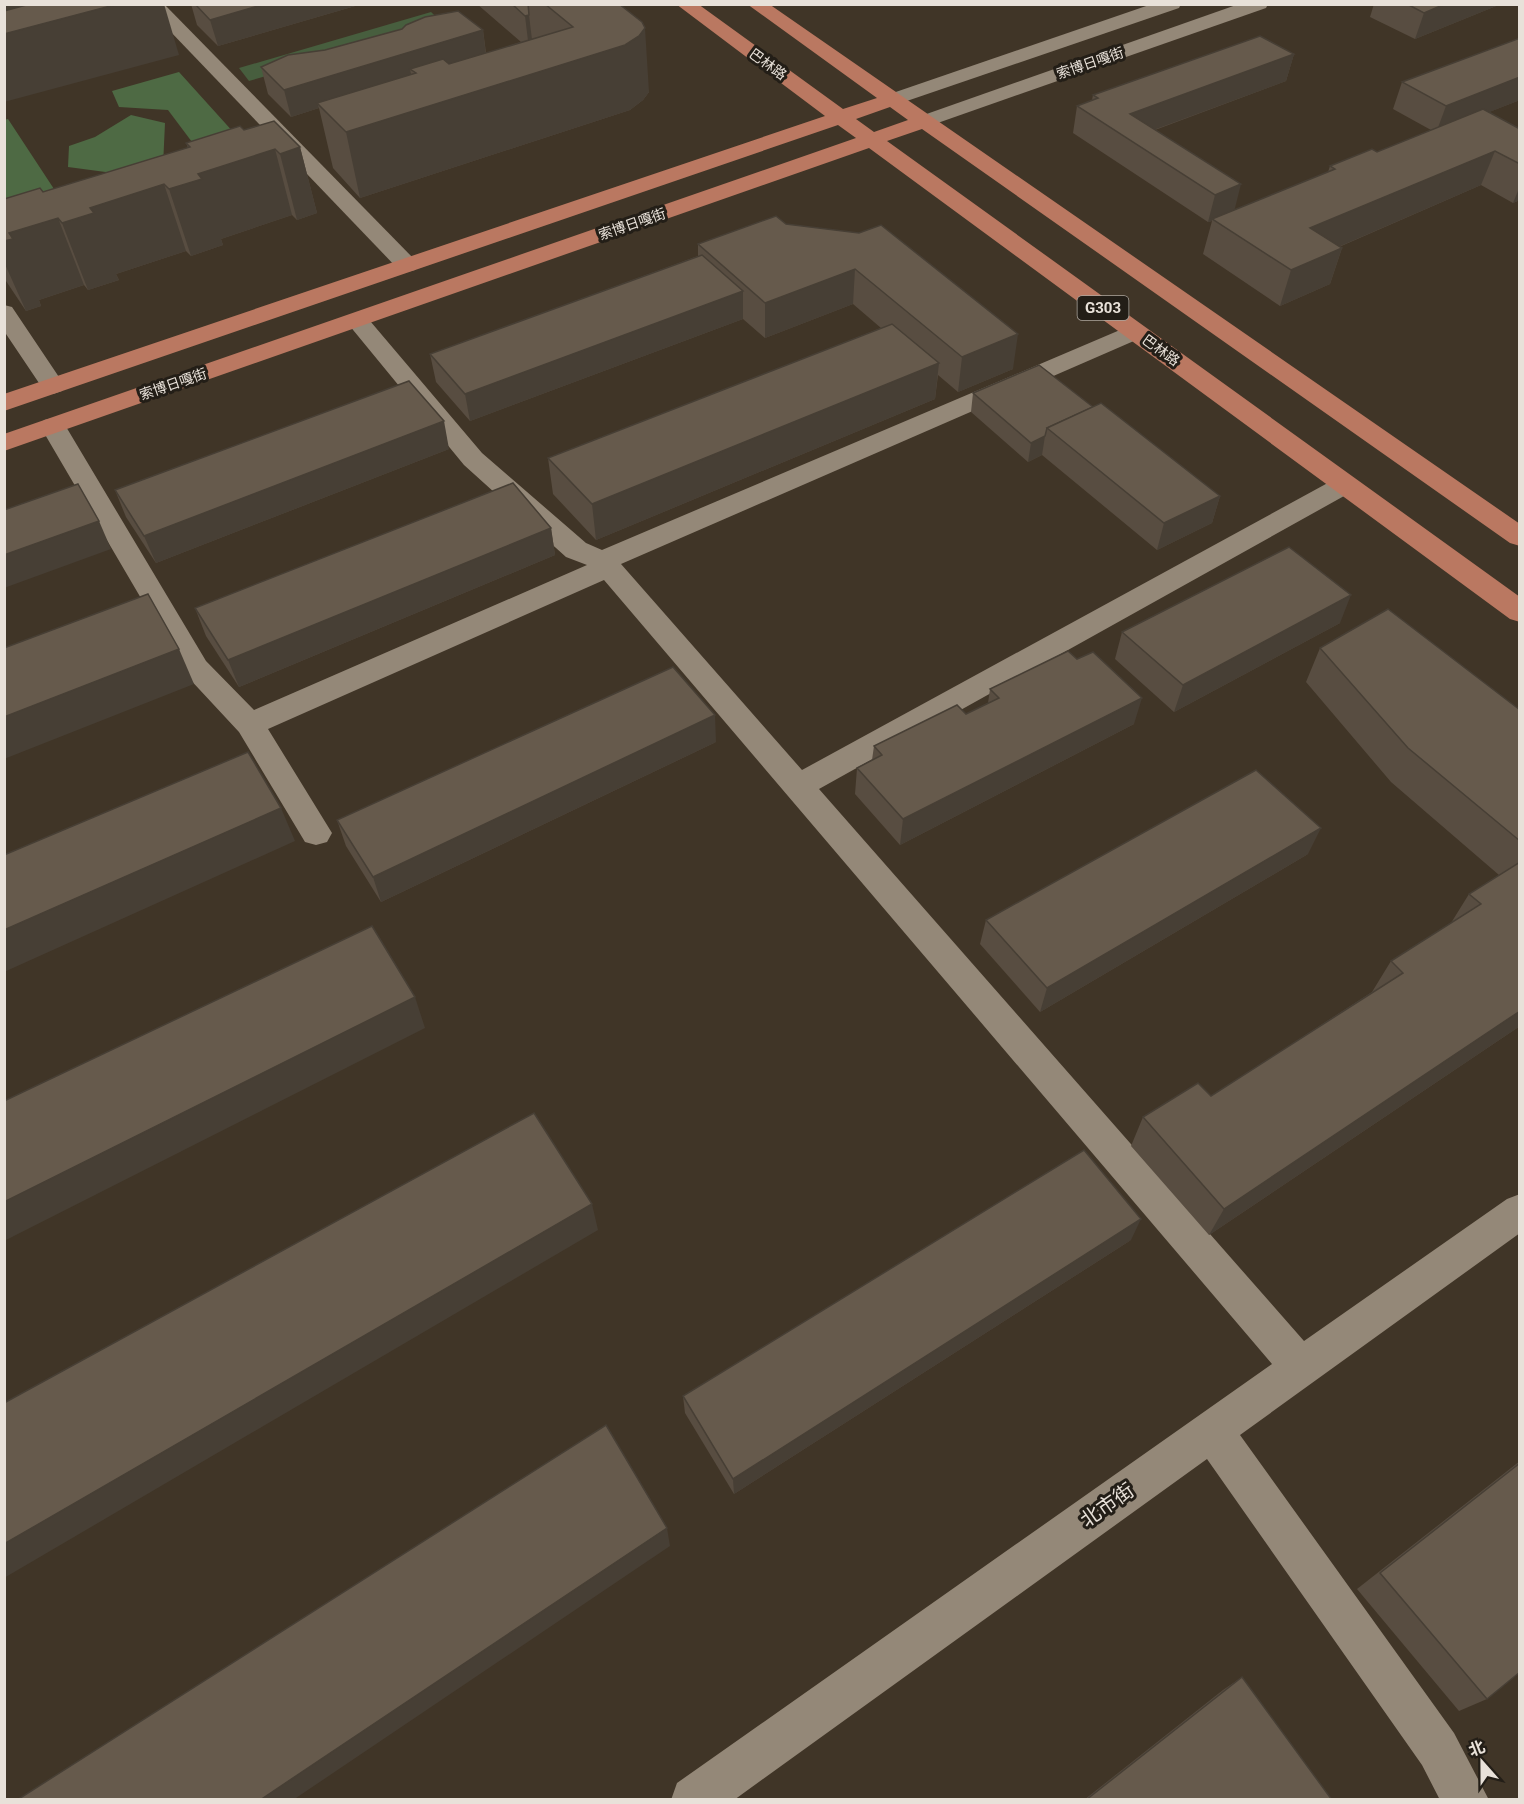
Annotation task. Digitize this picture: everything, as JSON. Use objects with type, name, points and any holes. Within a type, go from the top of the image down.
[{"type":"main road","name":"巴林路","points":[[685,4],[1520,612]]},
{"type":"main road","points":[[756,4],[1520,537]]},
{"type":"main road","name":"索博日嘎街","points":[[4,403],[894,99]]},
{"type":"main road","name":"索博日嘎街","points":[[4,443],[925,121]]},
{"type":"street","points":[[153,4],[407,265]]},
{"type":"street","name":"索博日嘎街","points":[[894,99],[1172,4]]},
{"type":"street","name":"索博日嘎街","points":[[925,121],[1259,4]]},
{"type":"street","points":[[4,312],[53,386]]},
{"type":"street","points":[[357,320],[473,459],[576,550],[605,564],[1300,1367]]},
{"type":"street","points":[[250,724],[605,564],[1135,332]]},
{"type":"street","points":[[53,426],[196,668],[250,724],[316,833]]},
{"type":"street","points":[[799,786],[1344,485]]},
{"type":"street","name":"北市街","points":[[694,1800],[1520,1211]]},
{"type":"street","points":[[1212,1431],[1438,1749],[1466,1800]]},
{"type":"green space","points":[[431,12],[444,24],[249,81],[239,68]]},
{"type":"green space","points":[[179,72],[264,166],[5,234],[4,120],[8,119],[54,189],[113,173],[68,167],[69,146],[95,137],[131,115],[165,123],[163,166],[195,146],[168,110],[119,107],[112,91]]},
{"type":"building","points":[[30,4],[118,4],[4,34],[4,11]]},
{"type":"building","points":[[195,4],[265,4],[210,20]]},
{"type":"building","points":[[512,4],[528,4],[529,15],[525,16]]},
{"type":"building","points":[[545,4],[619,4],[642,22],[645,28],[639,36],[625,45],[346,132],[317,103],[416,73],[410,69],[443,59],[449,64],[573,27]]},
{"type":"building","points":[[1407,4],[1445,4],[1424,13]]},
{"type":"building","points":[[458,11],[483,30],[284,90],[261,67],[288,55],[325,50],[402,29],[425,17]]},
{"type":"building","points":[[1260,36],[1294,54],[1130,114],[1241,184],[1215,195],[1077,106],[1098,98],[1093,95]]},
{"type":"building","points":[[1520,38],[1520,77],[1446,106],[1402,82]]},
{"type":"building","points":[[1483,109],[1520,129],[1520,164],[1495,151],[1310,228],[1342,248],[1291,270],[1212,219],[1335,169],[1330,166],[1372,149],[1377,152]]},
{"type":"building","points":[[274,121],[300,147],[280,154],[275,149],[198,174],[202,179],[169,189],[164,184],[90,208],[94,213],[62,223],[58,218],[9,233],[13,239],[4,241],[4,199],[40,188],[43,192],[190,147],[186,143],[240,126],[244,130]]},
{"type":"building","points":[[776,216],[786,224],[859,233],[881,225],[1018,334],[962,357],[855,269],[765,303],[698,244]]},
{"type":"building","points":[[702,255],[743,291],[465,394],[430,354]]},
{"type":"building","points":[[892,324],[939,363],[592,504],[548,458]]},
{"type":"building","points":[[1039,365],[1093,407],[1047,428],[1045,436],[1031,443],[973,393]]},
{"type":"building","points":[[409,381],[444,421],[144,536],[115,490]]},
{"type":"building","points":[[1101,403],[1220,496],[1164,523],[1047,428]]},
{"type":"building","points":[[513,483],[551,528],[228,660],[195,608]]},
{"type":"building","points":[[78,484],[99,521],[4,555],[4,510]]},
{"type":"building","points":[[1289,547],[1351,595],[1183,685],[1122,632]]},
{"type":"building","points":[[148,594],[179,649],[4,717],[4,648]]},
{"type":"building","points":[[1388,609],[1520,710],[1520,841],[1408,748],[1320,648]]},
{"type":"building","points":[[1068,651],[1077,659],[1093,652],[1142,698],[903,819],[857,768],[882,755],[874,746],[957,705],[966,714],[999,698],[990,689]]},
{"type":"building","points":[[673,667],[715,715],[373,877],[337,820]]},
{"type":"building","points":[[248,752],[281,808],[4,930],[4,855]]},
{"type":"building","points":[[1256,770],[1321,828],[1047,988],[986,920]]},
{"type":"building","points":[[1520,862],[1520,1011],[1224,1209],[1143,1117],[1198,1083],[1211,1096],[1403,973],[1391,961],[1481,904],[1469,894]]},
{"type":"building","points":[[372,926],[415,997],[4,1202],[4,1101]]},
{"type":"building","points":[[534,1113],[592,1204],[4,1544],[4,1403]]},
{"type":"building","points":[[1084,1150],[1141,1219],[733,1479],[683,1396]]},
{"type":"building","points":[[606,1425],[667,1528],[260,1800],[17,1800]]},
{"type":"building","points":[[1520,1463],[1520,1672],[1487,1699],[1380,1573]]},
{"type":"building","points":[[1242,1677],[1332,1800],[1086,1800]]}]
